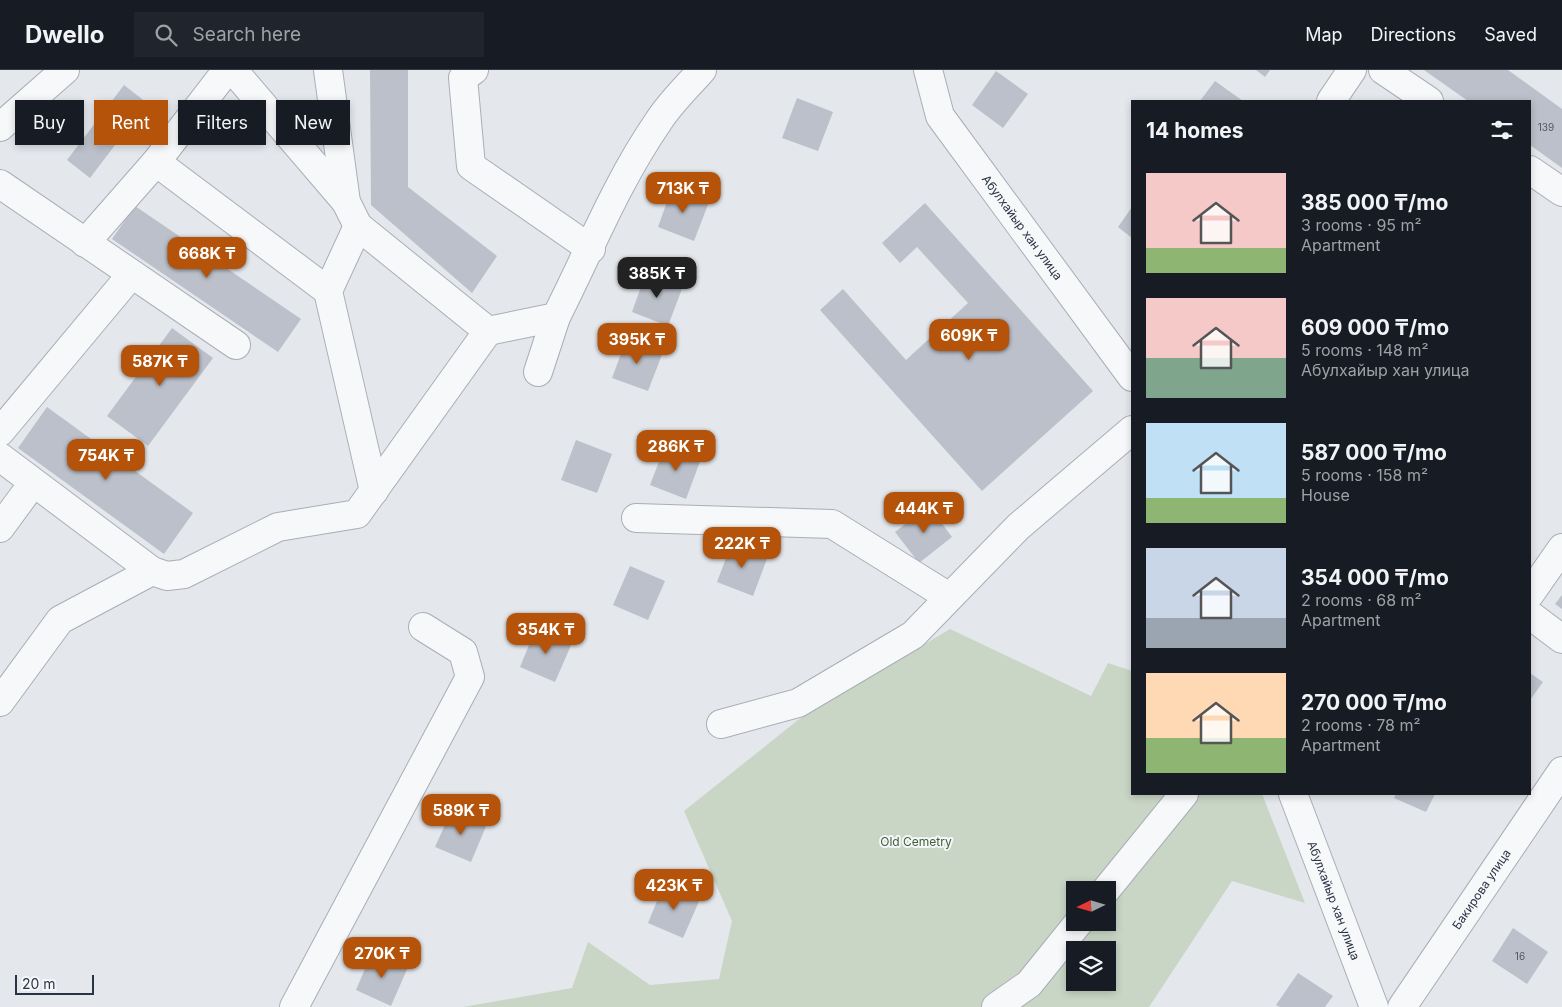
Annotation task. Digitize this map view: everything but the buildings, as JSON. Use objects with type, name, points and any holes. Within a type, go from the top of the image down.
[{"type":"street","points":[[0,127],[65,70]]},
{"type":"street","points":[[86,243],[156,162],[227,70]]},
{"type":"street","points":[[233,70],[352,214],[488,331]]},
{"type":"street","points":[[328,70],[352,214],[328,291],[374,491]]},
{"type":"street","points":[[474,70],[463,78],[471,166],[591,249]]},
{"type":"street","points":[[538,372],[556,317],[591,249],[608,206],[658,121],[702,70]]},
{"type":"street","name":"Абулхайыр хан улица","points":[[928,70],[940,116],[1131,376]]},
{"type":"street","points":[[1332,100],[1352,70]]},
{"type":"street","points":[[1383,70],[1428,100]]},
{"type":"street","points":[[156,162],[328,291]]},
{"type":"street","points":[[1531,171],[1562,192]]},
{"type":"street","points":[[0,184],[236,345]]},
{"type":"street","points":[[0,432],[131,275]]},
{"type":"street","points":[[0,457],[33,484],[152,571],[167,576],[184,574],[278,527],[357,514],[488,331],[556,317]]},
{"type":"street","points":[[720,724],[798,702],[913,634],[1018,527],[1131,431]]},
{"type":"street","points":[[0,528],[33,484]]},
{"type":"street","points":[[636,518],[832,524],[949,597]]},
{"type":"street","points":[[1531,593],[1562,548]]},
{"type":"street","points":[[0,702],[60,620],[152,571]]},
{"type":"street","points":[[1531,616],[1562,639]]},
{"type":"street","points":[[294,1007],[470,677],[463,652],[423,627]]},
{"type":"street","name":"Бакирова улица","points":[[1402,1007],[1562,771]]},
{"type":"street","points":[[1113,881],[1183,795]]},
{"type":"street","name":"Абулхайыр хан улица","points":[[1293,795],[1374,1007]]},
{"type":"street","points":[[996,1007],[1029,984],[1072,931]]},
{"type":"green space","name":"Old Cemetry","points":[[950,629],[1091,696],[1108,663],[1131,671],[1131,795],[1262,795],[1305,903],[1232,881],[1149,1007],[463,1007],[572,988],[588,942],[650,985],[719,979],[732,921],[684,811],[798,720]]}]
